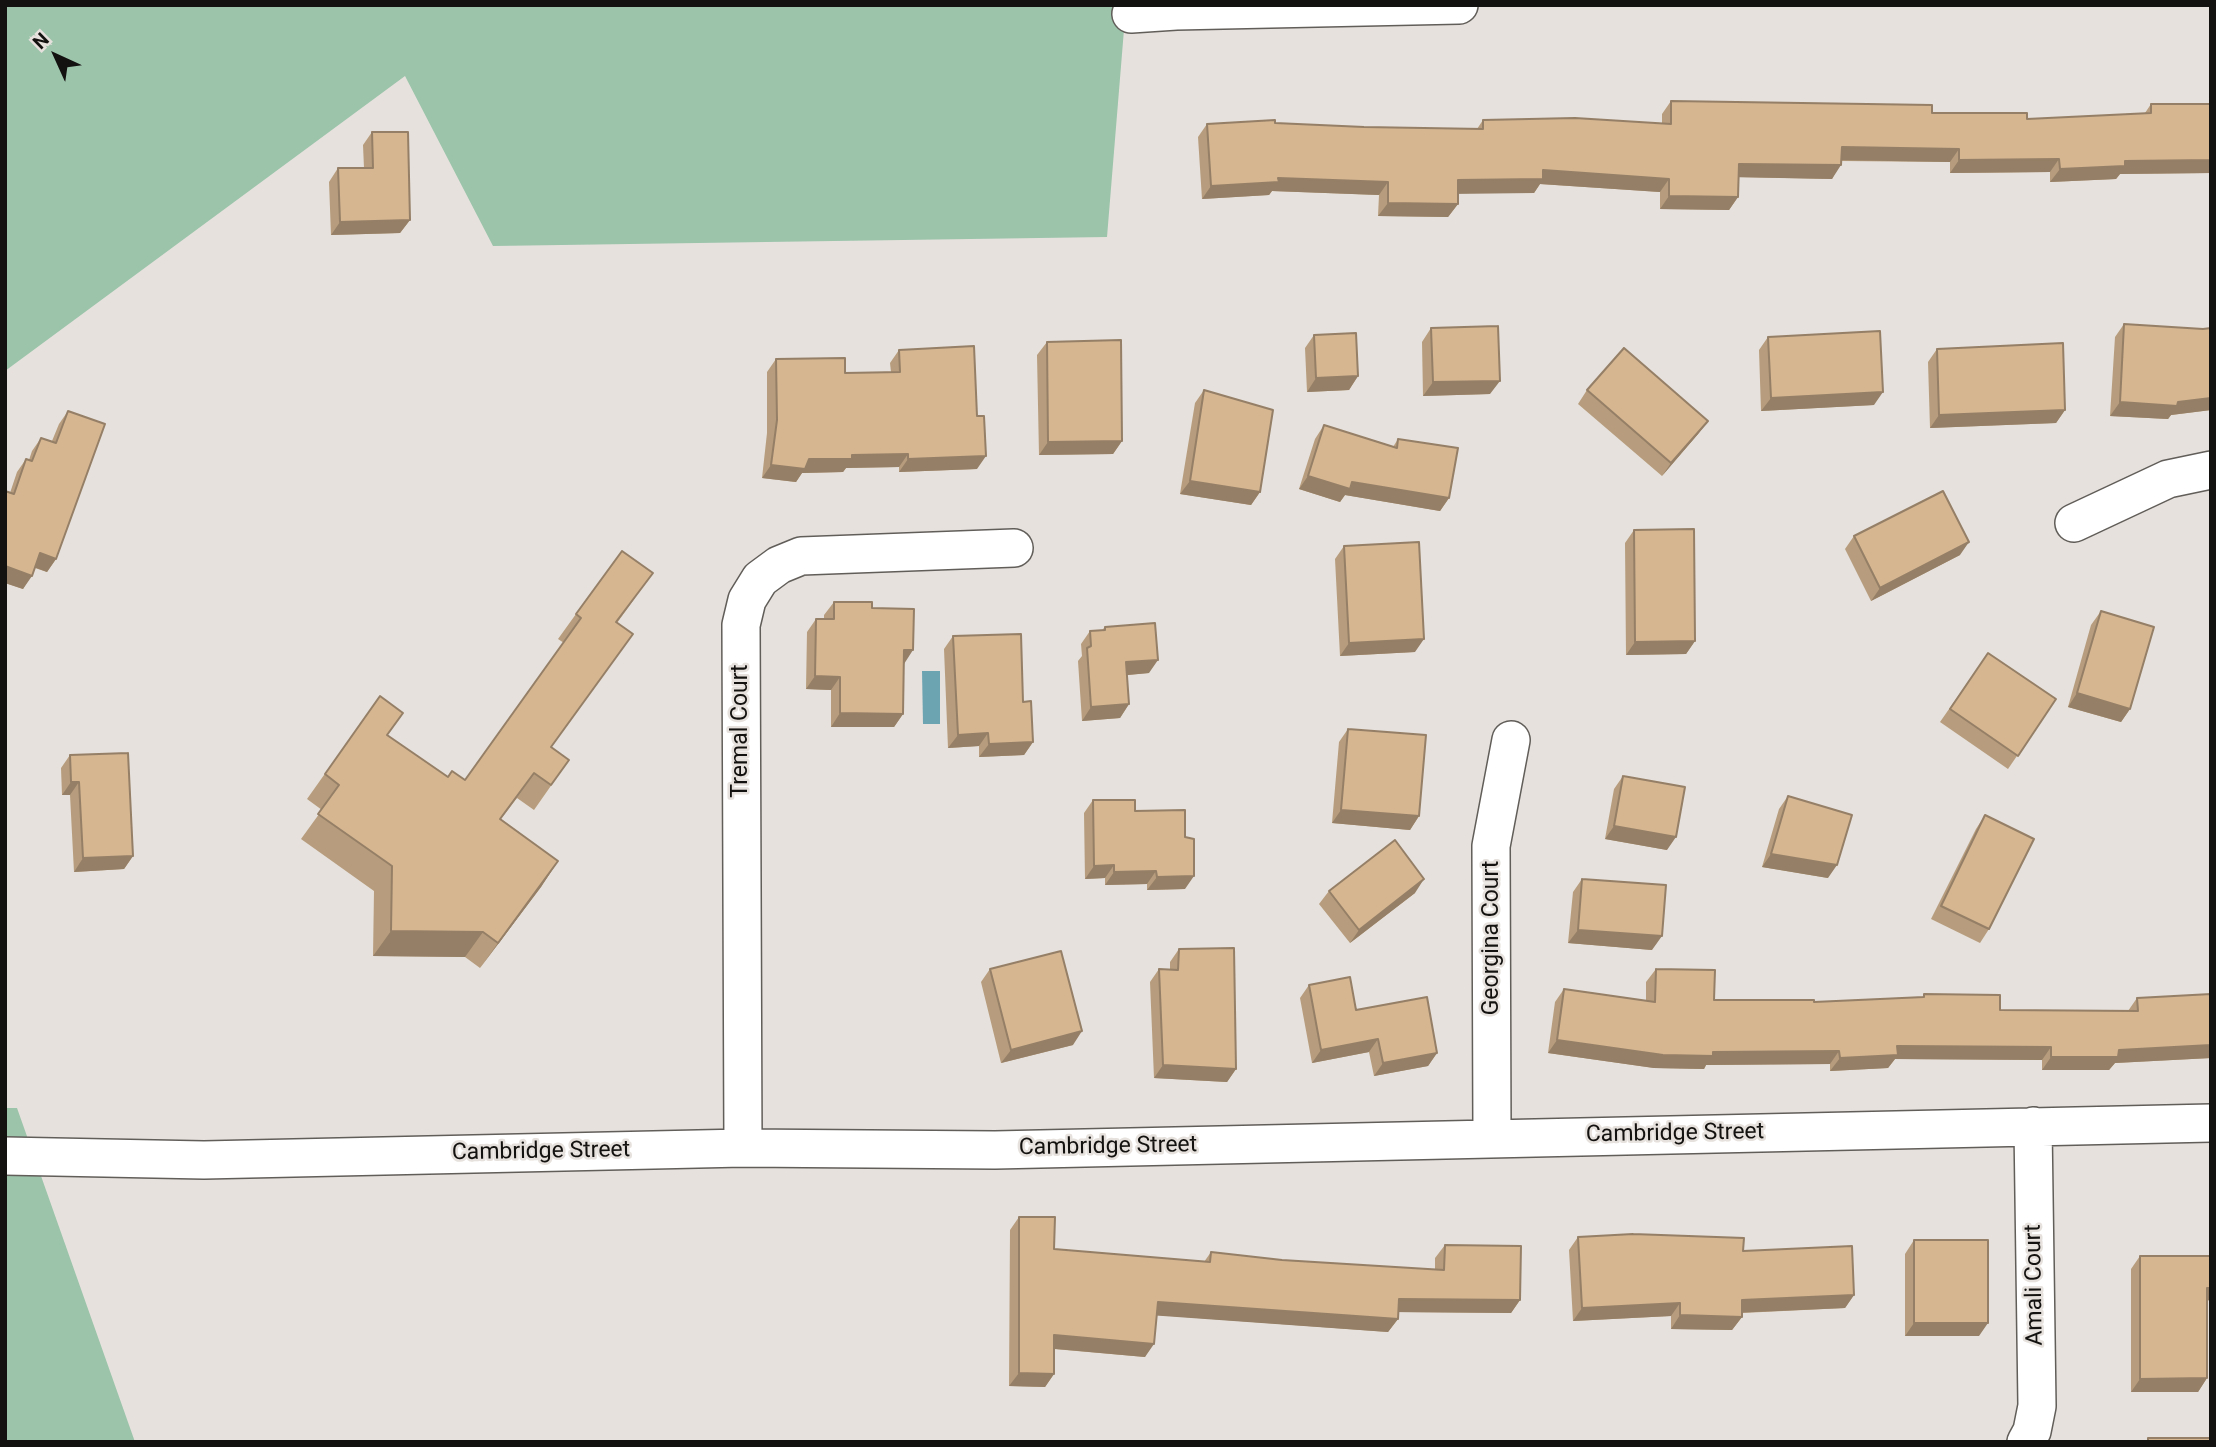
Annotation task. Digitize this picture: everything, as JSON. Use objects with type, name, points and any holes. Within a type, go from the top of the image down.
[{"type":"street","points":[[1131,14],[1176,10],[1459,5]]},
{"type":"street","points":[[2074,523],[2168,479],[2211,470]]},
{"type":"street","name":"Tremal Court","points":[[743,1147],[741,625],[747,600],[761,579],[779,565],[801,556],[1014,548]]},
{"type":"street","name":"Georgina Court","points":[[1492,1138],[1491,846],[1511,740]]},
{"type":"street","name":"Cambridge Street","points":[[5,1156],[204,1160],[743,1147],[995,1150],[2211,1123]]},
{"type":"street","name":"Amali Court","points":[[2026,1442],[2032,1431],[2037,1406],[2033,1126]]},
{"type":"green space","points":[[5,5],[1126,5],[1107,237],[493,246],[405,76],[5,371]]},
{"type":"green space","points":[[5,1108],[17,1108],[135,1442],[5,1442]]},
{"type":"water","points":[[922,671],[940,671],[940,724],[923,724]]},
{"type":"building","points":[[1671,101],[1932,105],[1932,113],[2027,113],[2027,119],[2151,113],[2151,104],[2211,104],[2211,160],[2125,161],[2125,166],[2060,169],[2059,159],[1959,160],[1959,149],[1842,147],[1841,165],[1739,164],[1738,197],[1669,196],[1669,179],[1543,170],[1543,179],[1458,180],[1458,204],[1388,203],[1388,182],[1278,178],[1279,182],[1211,186],[1207,124],[1275,120],[1275,123],[1364,127],[1483,129],[1483,120],[1575,118],[1671,124]]},
{"type":"building","points":[[372,132],[408,132],[410,220],[340,222],[338,168],[373,168]]},
{"type":"building","points":[[2124,324],[2211,328],[2211,398],[2178,402],[2177,406],[2120,402]]},
{"type":"building","points":[[1498,326],[1500,381],[1433,382],[1431,328]]},
{"type":"building","points":[[1880,331],[1883,392],[1771,398],[1768,337]]},
{"type":"building","points":[[1356,333],[1358,376],[1316,378],[1314,335]]},
{"type":"building","points":[[1121,340],[1122,441],[1048,442],[1047,342]]},
{"type":"building","points":[[2063,343],[2065,410],[1939,415],[1937,349]]},
{"type":"building","points":[[974,346],[977,416],[984,416],[986,456],[908,459],[908,454],[852,455],[852,459],[809,459],[805,469],[771,465],[777,420],[776,359],[845,358],[845,373],[900,372],[899,350]]},
{"type":"building","points":[[1624,348],[1708,421],[1671,463],[1587,390]]},
{"type":"building","points":[[1204,390],[1273,410],[1260,492],[1190,481]]},
{"type":"building","points":[[68,411],[105,424],[56,559],[40,553],[32,576],[5,566],[5,491],[14,494],[26,459],[32,461],[41,438],[56,443]]},
{"type":"building","points":[[1324,425],[1397,448],[1398,439],[1458,448],[1449,498],[1352,482],[1350,489],[1308,476]]},
{"type":"building","points":[[1943,491],[1969,542],[1880,588],[1854,536]]},
{"type":"building","points":[[1694,529],[1695,641],[1635,642],[1634,530]]},
{"type":"building","points":[[1419,542],[1424,639],[1349,643],[1344,546]]},
{"type":"building","points":[[622,551],[653,573],[616,622],[633,634],[551,747],[569,760],[551,785],[534,773],[500,819],[558,861],[498,943],[483,932],[391,931],[392,866],[318,814],[339,785],[325,774],[380,696],[403,713],[387,735],[448,777],[452,771],[465,780],[581,618],[576,614]]},
{"type":"building","points":[[834,602],[872,602],[872,608],[914,609],[913,650],[904,650],[903,714],[840,713],[840,677],[815,676],[816,619],[834,619]]},
{"type":"building","points":[[2101,611],[2154,627],[2130,709],[2077,693]]},
{"type":"building","points":[[1155,623],[1158,660],[1126,662],[1129,704],[1091,707],[1087,648],[1091,646],[1090,631],[1105,630],[1105,627]]},
{"type":"building","points":[[1021,634],[1023,702],[1031,701],[1033,742],[989,744],[988,733],[958,735],[953,636]]},
{"type":"building","points":[[1988,653],[2056,699],[2018,756],[1950,709]]},
{"type":"building","points":[[1348,729],[1426,735],[1419,816],[1341,810]]},
{"type":"building","points":[[128,753],[133,856],[83,858],[79,782],[71,782],[70,755]]},
{"type":"building","points":[[1623,776],[1685,787],[1676,837],[1614,826]]},
{"type":"building","points":[[1788,796],[1852,815],[1837,865],[1771,854]]},
{"type":"building","points":[[1093,800],[1135,800],[1135,811],[1185,810],[1185,837],[1194,839],[1194,876],[1157,877],[1156,871],[1114,872],[1114,865],[1094,866]]},
{"type":"building","points":[[1985,815],[2034,839],[1989,929],[1941,906]]},
{"type":"building","points":[[1395,840],[1424,879],[1359,930],[1329,891]]},
{"type":"building","points":[[1582,879],[1666,885],[1662,936],[1578,930]]},
{"type":"building","points":[[1234,948],[1236,1069],[1163,1065],[1159,969],[1178,970],[1179,949]]},
{"type":"building","points":[[1061,951],[1082,1031],[1011,1050],[990,969]]},
{"type":"building","points":[[1656,969],[1715,970],[1714,1000],[1814,1002],[1924,997],[1924,994],[2000,995],[2000,1010],[2138,1011],[2137,998],[2211,994],[2211,1045],[2119,1050],[2118,1057],[2051,1057],[2051,1047],[1897,1046],[1898,1055],[1840,1058],[1839,1051],[1713,1052],[1713,1056],[1663,1055],[1557,1040],[1564,989],[1655,1002]]},
{"type":"building","points":[[1350,977],[1356,1010],[1427,997],[1437,1053],[1383,1063],[1378,1039],[1321,1050],[1309,985]]},
{"type":"building","points":[[1019,1217],[1055,1217],[1054,1249],[1210,1262],[1211,1252],[1282,1260],[1444,1270],[1445,1245],[1521,1246],[1520,1300],[1399,1299],[1398,1319],[1158,1302],[1154,1344],[1054,1335],[1054,1374],[1019,1373]]},
{"type":"building","points":[[1633,1234],[1744,1238],[1743,1251],[1852,1246],[1854,1295],[1742,1300],[1742,1317],[1680,1315],[1680,1303],[1582,1308],[1578,1237]]},
{"type":"building","points":[[1914,1240],[1988,1240],[1988,1323],[1914,1323]]},
{"type":"building","points":[[2140,1256],[2211,1256],[2211,1288],[2207,1288],[2207,1378],[2140,1379]]},
{"type":"building","points":[[2148,1438],[2211,1438],[2211,1442],[2148,1442]]}]
